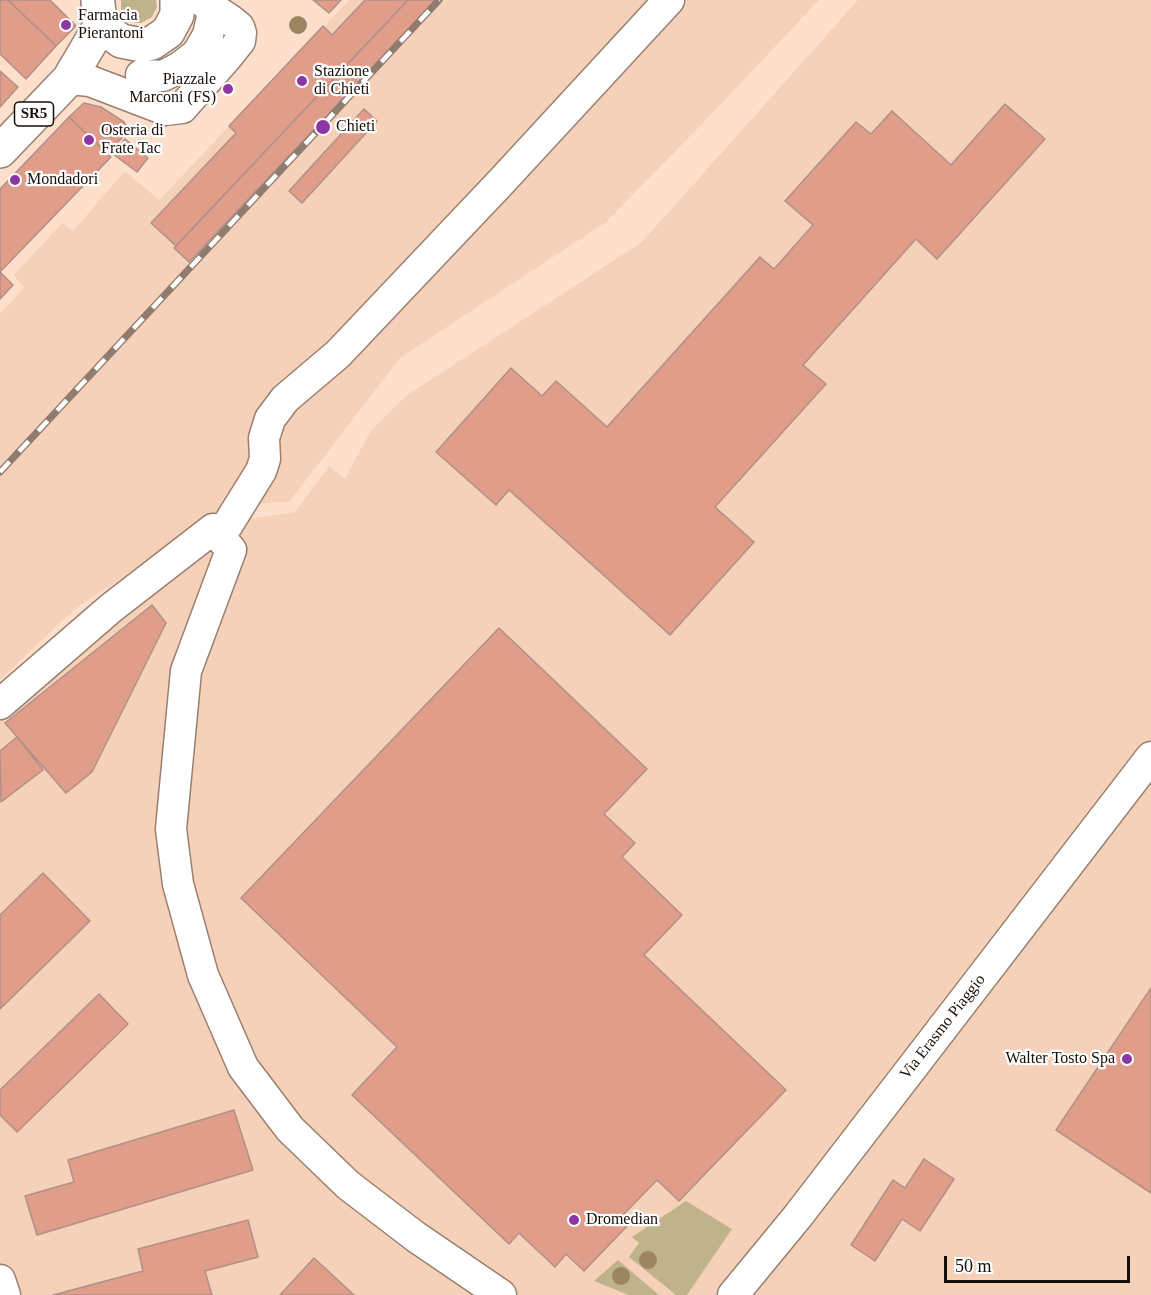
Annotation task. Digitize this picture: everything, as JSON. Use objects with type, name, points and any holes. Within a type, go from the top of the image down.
[{"type":"main road","name":"SR5","points":[[0,151],[69,79],[113,27],[152,43],[168,32],[177,15],[177,0]]},
{"type":"street","points":[[220,537],[261,471],[265,459],[264,438],[270,418],[285,399],[346,346],[669,0]]},
{"type":"street","points":[[113,27],[163,76],[197,54],[208,35],[208,2]]},
{"type":"street","points":[[69,79],[90,81],[171,111],[182,108],[240,40],[240,27],[208,2]]},
{"type":"street","points":[[113,27],[160,108]]},
{"type":"street","points":[[0,704],[111,608],[213,529],[220,537],[231,550],[186,671],[171,829],[178,884],[203,975],[243,1067],[290,1130],[348,1185],[416,1237],[501,1295]]},
{"type":"street","name":"Via Erasmo Piaggio","points":[[733,1295],[798,1216],[1151,758]]},
{"type":"street","points":[[0,1280],[5,1295]]},
{"type":"shaded area","points":[[121,0],[156,0],[157,7],[152,17],[141,23],[135,23],[124,16],[121,11]]},
{"type":"shaded area","points":[[349,0],[819,0],[606,222],[400,358],[289,502],[230,505],[75,609],[0,680],[0,314],[24,288],[14,275],[62,223],[73,231],[125,171],[159,200]]},
{"type":"shaded area","points":[[858,0],[1151,0],[1151,1295],[0,1295],[0,716],[241,520],[295,512],[329,466],[345,479],[370,432],[406,396],[642,242]]},
{"type":"shaded area","points":[[686,1201],[732,1229],[687,1295],[676,1295],[629,1257],[639,1243],[632,1237]]},
{"type":"shaded area","points":[[618,1260],[659,1295],[629,1295],[594,1281]]},
{"type":"building","points":[[0,0],[8,0],[56,46],[26,79],[0,54]]},
{"type":"building","points":[[8,0],[50,0],[76,26],[56,46]]},
{"type":"building","points":[[313,0],[341,0],[329,13]]},
{"type":"building","name":"Stazione di Chieti","points":[[365,0],[408,0],[176,246],[151,223],[236,133],[229,126],[323,26],[332,35]]},
{"type":"building","points":[[408,0],[436,0],[189,262],[174,248]]},
{"type":"building","points":[[0,71],[18,87],[0,107]]},
{"type":"building","points":[[84,103],[101,107],[124,122],[127,127],[122,138],[107,153],[69,117]]},
{"type":"building","points":[[1005,104],[1045,139],[937,259],[916,239],[803,365],[826,384],[715,507],[754,542],[670,635],[509,490],[496,505],[436,452],[511,368],[542,396],[556,381],[607,427],[760,257],[774,269],[813,225],[785,201],[856,122],[871,134],[892,111],[951,165]]},
{"type":"building","points":[[364,109],[377,121],[302,203],[289,191]]},
{"type":"building","points":[[69,117],[111,157],[0,272],[0,189]]},
{"type":"building","points":[[125,139],[148,158],[137,172],[113,154]]},
{"type":"building","points":[[0,272],[13,285],[0,299]]},
{"type":"building","points":[[152,605],[166,623],[92,772],[66,793],[5,723]]},
{"type":"building","points":[[499,628],[647,769],[604,814],[635,843],[622,857],[682,915],[644,955],[786,1090],[679,1201],[657,1180],[622,1216],[630,1223],[584,1271],[566,1254],[555,1267],[519,1233],[509,1244],[352,1095],[397,1047],[241,898]]},
{"type":"building","points":[[17,737],[43,770],[1,802],[0,751]]},
{"type":"building","points":[[43,873],[90,921],[0,1009],[0,915]]},
{"type":"building","name":"Walter Tosto Spa","points":[[1151,988],[1151,1193],[1056,1130]]},
{"type":"building","points":[[99,994],[128,1024],[17,1132],[0,1115],[0,1090]]},
{"type":"building","points":[[234,1110],[253,1170],[37,1235],[25,1196],[74,1182],[68,1160]]},
{"type":"building","points":[[924,1159],[954,1179],[920,1231],[902,1219],[875,1261],[851,1245],[893,1180],[905,1188]]},
{"type":"building","points":[[248,1220],[258,1257],[205,1271],[212,1295],[53,1295],[143,1271],[138,1249]]},
{"type":"building","points":[[314,1258],[354,1295],[280,1295]]},
{"type":"railway","points":[[0,472],[439,0]]},
{"type":"place","name":"Farmacia Pierantoni","points":[[66,25]]},
{"type":"place","name":"Stazione di Chieti","points":[[302,81]]},
{"type":"place","name":"Piazzale Marconi (FS)","points":[[228,89]]},
{"type":"place","name":"Chieti","points":[[323,127]]},
{"type":"place","name":"Osteria di Frate Tac","points":[[89,140]]},
{"type":"place","name":"Mondadori","points":[[15,180]]},
{"type":"place","name":"Walter Tosto Spa","points":[[1127,1059]]},
{"type":"place","name":"Dromedian","points":[[574,1220]]}]
